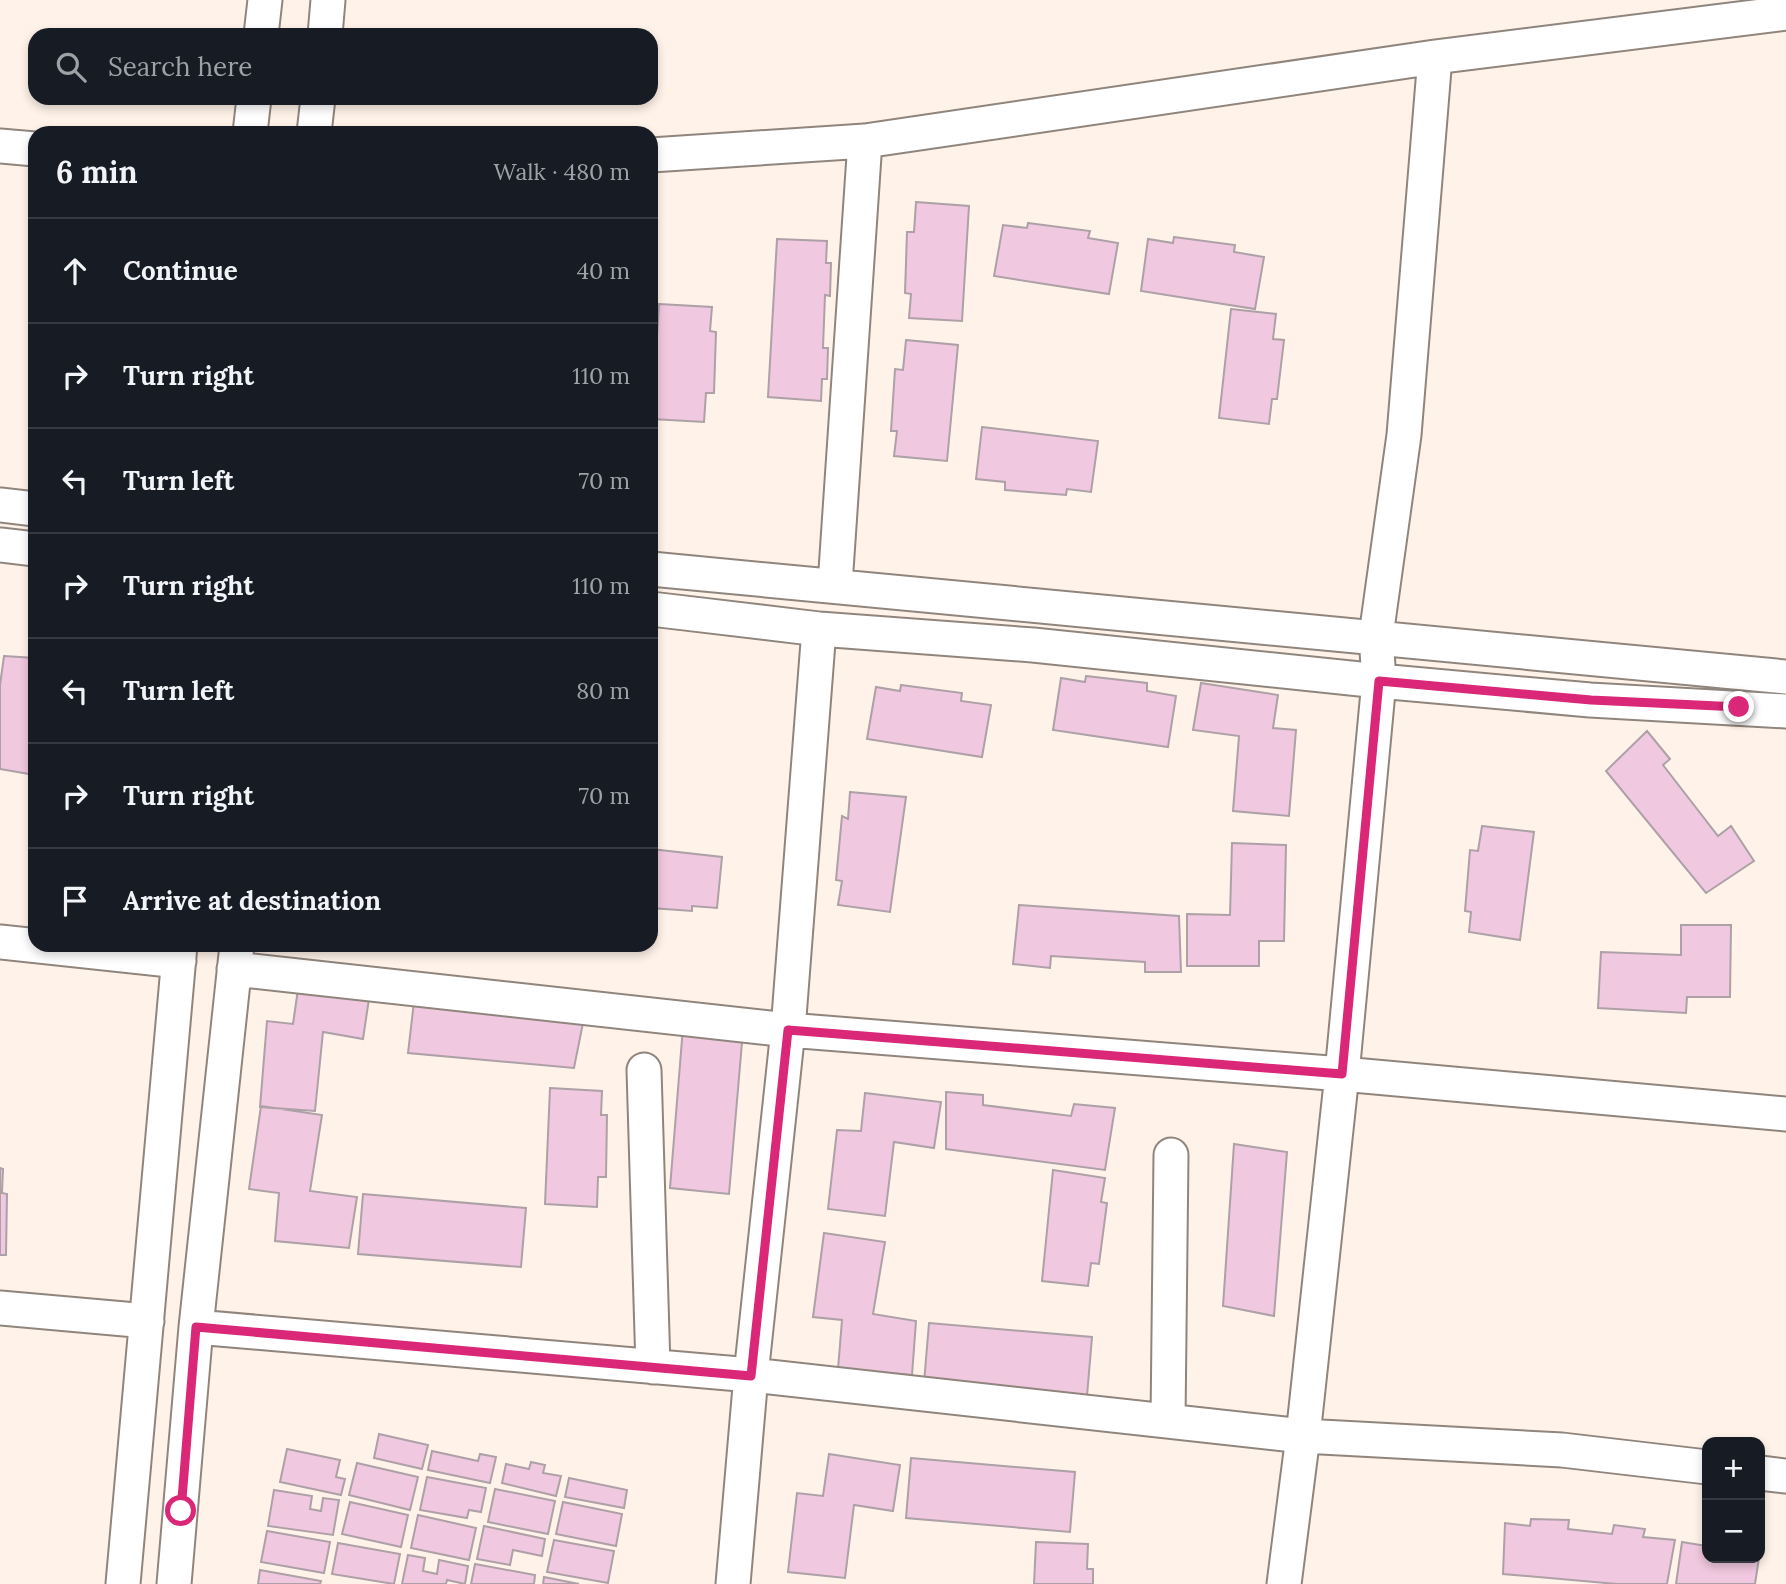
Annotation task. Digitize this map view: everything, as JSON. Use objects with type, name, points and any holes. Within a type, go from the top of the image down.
[{"type":"street","points":[[262,28],[265,0]]},
{"type":"street","points":[[326,28],[328,0]]},
{"type":"street","points":[[658,155],[866,141],[1436,57],[1786,13]]},
{"type":"street","points":[[1284,1584],[1303,1436],[1342,1074],[1379,681],[1376,636],[1404,435],[1436,57]]},
{"type":"street","points":[[251,126],[253,105]]},
{"type":"street","points":[[315,126],[317,105]]},
{"type":"street","points":[[835,585],[866,141]]},
{"type":"street","points":[[0,146],[28,148]]},
{"type":"street","points":[[0,505],[28,508]]},
{"type":"street","points":[[0,545],[28,548]]},
{"type":"street","points":[[658,570],[1786,677]]},
{"type":"street","points":[[658,610],[819,629],[1033,645],[1379,681],[1591,700],[1786,711]]},
{"type":"street","points":[[733,1584],[751,1376],[788,1030],[819,629]]},
{"type":"street","points":[[0,942],[28,944]]},
{"type":"street","points":[[123,1584],[180,953]]},
{"type":"street","points":[[174,1584],[196,1327],[236,957],[788,1030],[1342,1074],[1786,1114]]},
{"type":"street","points":[[644,1070],[653,1367]]},
{"type":"street","points":[[1168,1421],[1171,1155]]},
{"type":"street","points":[[0,1308],[147,1321]]},
{"type":"street","points":[[196,1327],[751,1376],[1303,1436],[1562,1450],[1702,1466]]},
{"type":"street","points":[[1765,1474],[1786,1476]]},
{"type":"building","points":[[916,202],[969,206],[962,321],[909,318],[911,294],[905,293],[907,232],[914,232]]},
{"type":"building","points":[[1028,223],[1090,231],[1088,238],[1118,243],[1109,294],[994,276],[1003,225],[1027,228]]},
{"type":"building","points":[[1174,237],[1235,245],[1234,252],[1264,257],[1255,309],[1141,291],[1148,239],[1173,243]]},
{"type":"building","points":[[777,239],[827,241],[826,263],[831,263],[830,296],[825,295],[823,348],[828,348],[827,379],[822,379],[821,401],[768,397]]},
{"type":"building","points":[[659,304],[712,307],[710,331],[716,332],[714,393],[706,393],[704,422],[658,419]]},
{"type":"building","points":[[1231,309],[1276,314],[1273,339],[1284,340],[1277,399],[1272,399],[1269,424],[1219,418]]},
{"type":"building","points":[[906,340],[958,345],[947,461],[894,456],[897,431],[891,431],[895,369],[903,370]]},
{"type":"building","points":[[982,427],[1098,441],[1091,492],[1067,489],[1066,495],[1005,490],[1005,482],[976,479]]},
{"type":"building","points":[[4,656],[28,658],[28,774],[0,769],[0,685]]},
{"type":"building","points":[[1086,676],[1147,683],[1147,691],[1176,696],[1168,747],[1053,730],[1061,678],[1085,682]]},
{"type":"building","points":[[1201,683],[1278,695],[1273,728],[1296,730],[1289,816],[1233,811],[1239,736],[1193,730]]},
{"type":"building","points":[[901,685],[962,693],[961,701],[991,705],[982,757],[867,739],[876,687],[900,691]]},
{"type":"building","points":[[1647,731],[1670,759],[1663,765],[1718,836],[1731,826],[1754,861],[1706,893],[1606,771]]},
{"type":"building","points":[[850,792],[906,797],[890,912],[838,905],[842,881],[836,880],[842,816],[848,819]]},
{"type":"building","points":[[1482,826],[1534,832],[1520,940],[1469,932],[1471,912],[1465,911],[1470,850],[1478,851]]},
{"type":"building","points":[[1232,843],[1286,845],[1284,941],[1259,941],[1259,966],[1187,966],[1187,914],[1230,915]]},
{"type":"building","points":[[658,850],[722,857],[717,908],[692,906],[692,911],[658,909]]},
{"type":"building","points":[[1019,905],[1179,916],[1181,972],[1145,972],[1145,962],[1051,956],[1050,968],[1013,964]]},
{"type":"building","points":[[1681,925],[1731,925],[1730,997],[1687,997],[1686,1013],[1598,1008],[1601,952],[1681,955]]},
{"type":"building","points":[[299,982],[370,992],[363,1039],[323,1032],[315,1111],[260,1107],[267,1021],[293,1024]]},
{"type":"building","points":[[415,993],[586,1008],[574,1068],[408,1053]]},
{"type":"building","points":[[683,1027],[743,1031],[729,1194],[670,1188]]},
{"type":"building","points":[[550,1088],[602,1091],[601,1115],[607,1115],[606,1177],[598,1177],[597,1207],[545,1204]]},
{"type":"building","points":[[946,1092],[983,1095],[983,1105],[1071,1116],[1074,1104],[1115,1108],[1105,1170],[946,1149]]},
{"type":"building","points":[[865,1093],[941,1102],[934,1148],[894,1142],[885,1216],[828,1209],[837,1130],[861,1131]]},
{"type":"building","points":[[261,1106],[322,1115],[310,1191],[357,1197],[349,1248],[275,1241],[279,1193],[249,1189]]},
{"type":"building","points":[[1234,1144],[1287,1152],[1274,1316],[1223,1306]]},
{"type":"building","points":[[0,1168],[3,1169],[2,1193],[7,1194],[6,1255],[0,1255]]},
{"type":"building","points":[[1053,1170],[1105,1178],[1101,1202],[1107,1203],[1099,1264],[1091,1263],[1088,1286],[1042,1281]]},
{"type":"building","points":[[363,1194],[526,1208],[521,1267],[358,1254]]},
{"type":"building","points":[[824,1233],[885,1242],[873,1314],[916,1321],[912,1375],[838,1369],[842,1320],[813,1317]]},
{"type":"building","points":[[929,1323],[1092,1337],[1087,1396],[924,1383]]},
{"type":"building","points":[[379,1434],[428,1445],[422,1469],[374,1458]]},
{"type":"building","points":[[287,1449],[340,1460],[336,1477],[345,1479],[341,1495],[280,1482]]},
{"type":"building","points":[[432,1451],[478,1461],[480,1454],[496,1457],[490,1483],[428,1470]]},
{"type":"building","points":[[829,1454],[900,1465],[893,1511],[854,1505],[845,1578],[788,1572],[797,1493],[823,1496]]},
{"type":"building","points":[[911,1458],[1075,1472],[1070,1532],[906,1518]]},
{"type":"building","points":[[531,1462],[545,1465],[543,1473],[561,1476],[556,1496],[502,1483],[506,1464],[529,1469]]},
{"type":"building","points":[[357,1463],[418,1477],[410,1510],[349,1495]]},
{"type":"building","points":[[427,1477],[486,1488],[481,1512],[469,1510],[467,1518],[420,1510]]},
{"type":"building","points":[[569,1478],[627,1490],[624,1508],[565,1497]]},
{"type":"building","points":[[495,1489],[555,1501],[548,1534],[488,1522]]},
{"type":"building","points":[[274,1490],[312,1496],[310,1509],[321,1511],[323,1498],[339,1500],[333,1535],[268,1526]]},
{"type":"building","points":[[350,1502],[408,1515],[401,1547],[342,1534]]},
{"type":"building","points":[[563,1502],[622,1514],[616,1546],[556,1534]]},
{"type":"building","points":[[418,1515],[476,1528],[469,1560],[411,1548]]},
{"type":"building","points":[[1531,1519],[1569,1520],[1568,1529],[1612,1534],[1614,1525],[1645,1529],[1643,1537],[1675,1540],[1667,1584],[1617,1584],[1503,1574],[1505,1523],[1530,1526]]},
{"type":"building","points":[[484,1526],[545,1539],[542,1556],[513,1550],[510,1565],[477,1559]]},
{"type":"building","points":[[267,1531],[330,1542],[324,1573],[261,1562]]},
{"type":"building","points":[[554,1540],[614,1551],[608,1583],[547,1572]]},
{"type":"building","points":[[1036,1542],[1088,1544],[1087,1569],[1093,1569],[1093,1584],[1034,1584]]},
{"type":"building","points":[[1682,1542],[1702,1545],[1702,1563],[1758,1563],[1755,1584],[1676,1584]]},
{"type":"building","points":[[338,1543],[400,1554],[394,1584],[332,1574]]},
{"type":"building","points":[[408,1555],[425,1558],[423,1571],[437,1574],[439,1560],[468,1566],[465,1584],[447,1580],[446,1584],[402,1584]]},
{"type":"building","points":[[475,1564],[535,1575],[534,1584],[471,1584]]},
{"type":"building","points":[[260,1570],[321,1581],[320,1584],[258,1584]]},
{"type":"building","points":[[544,1577],[579,1584],[543,1584]]},
{"type":"route","points":[[181,1511],[196,1327],[751,1376],[788,1030],[1342,1074],[1379,681],[1591,700],[1739,707]]}]
